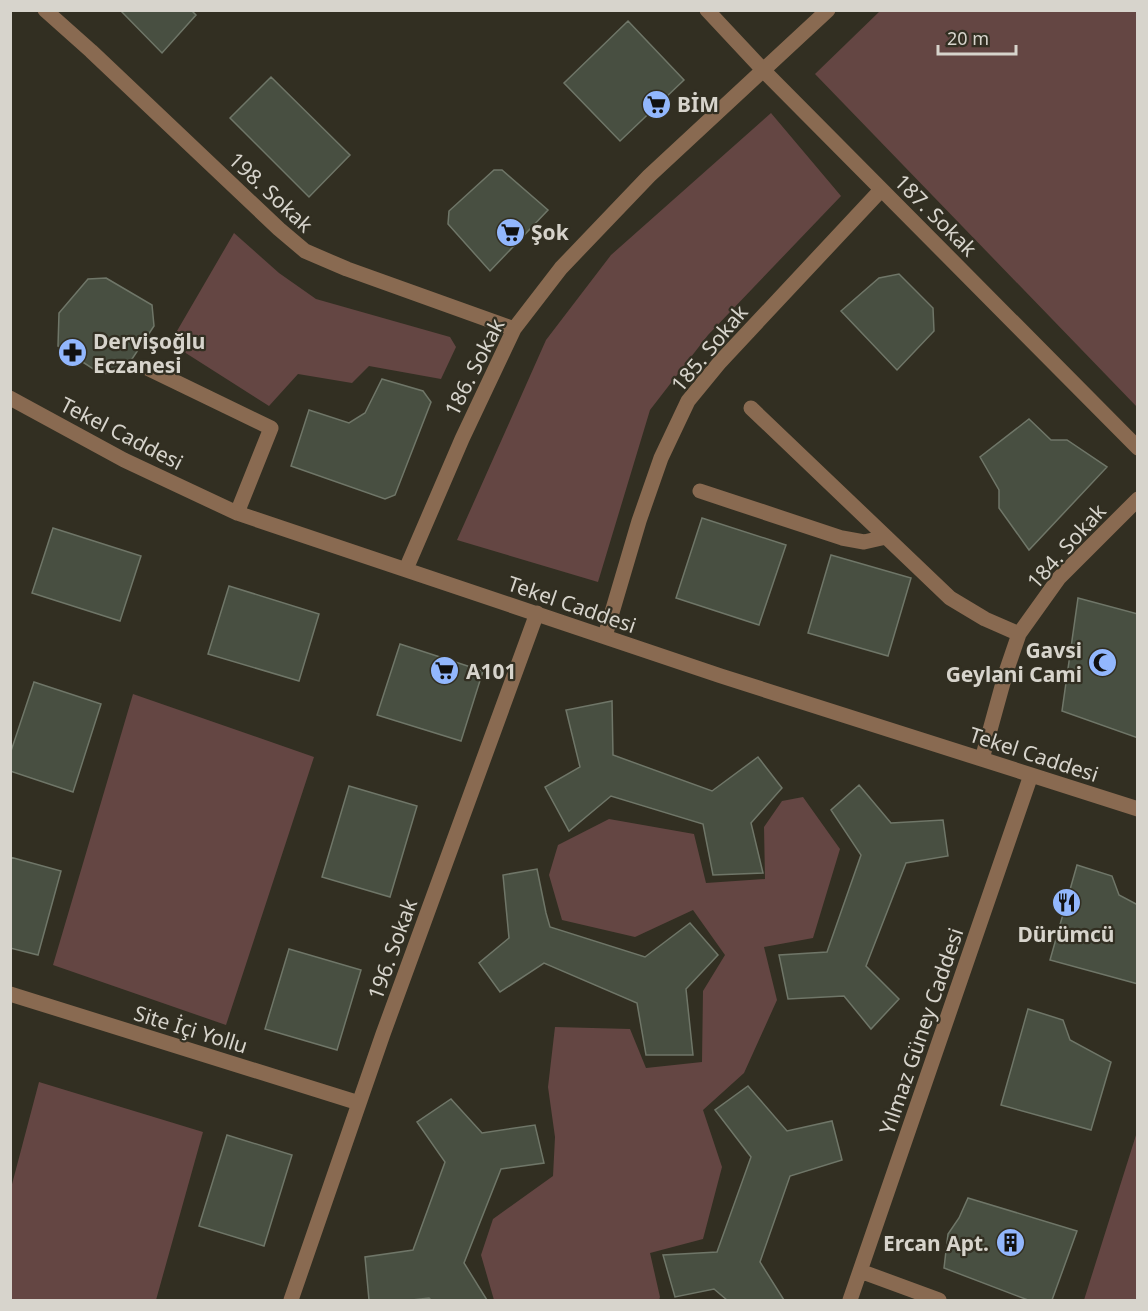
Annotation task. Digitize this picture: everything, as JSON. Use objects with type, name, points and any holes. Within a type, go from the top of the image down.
[{"type":"street","name":"198. Sokak","points":[[45,10],[305,251],[347,269],[514,329]]},
{"type":"street","name":"187. Sokak","points":[[707,10],[764,71],[1137,448]]},
{"type":"street","name":"186. Sokak","points":[[406,569],[462,439],[514,329],[561,268],[649,176],[828,10]]},
{"type":"street","name":"185. Sokak","points":[[605,636],[639,521],[661,458],[688,402],[720,362],[881,190]]},
{"type":"street","points":[[145,367],[271,428],[237,513]]},
{"type":"street","name":"Tekel Caddesi","points":[[10,398],[124,460],[237,513],[721,676],[1137,809]]},
{"type":"street","points":[[751,408],[950,598],[985,619],[1019,634]]},
{"type":"street","points":[[700,491],[842,538],[864,542],[886,537]]},
{"type":"street","name":"184. Sokak","points":[[982,759],[1019,634],[1059,578],[1137,499]]},
{"type":"street","name":"196. Sokak","points":[[291,1300],[383,1034],[537,613]]},
{"type":"street","name":"Yılmaz Güney Caddesi","points":[[850,1300],[1031,775]]},
{"type":"street","name":"Site İçi Yollu","points":[[10,994],[359,1103]]},
{"type":"street","points":[[860,1271],[939,1300]]},
{"type":"shaded area","points":[[881,10],[1137,11],[1137,407],[815,74]]},
{"type":"shaded area","points":[[771,113],[841,196],[708,335],[650,410],[598,582],[457,540],[546,340],[611,255]]},
{"type":"shaded area","points":[[234,233],[279,273],[316,299],[450,337],[456,347],[441,379],[369,366],[352,383],[298,374],[269,406],[170,343]]},
{"type":"shaded area","points":[[133,694],[314,757],[226,1025],[53,965]]},
{"type":"shaded area","points":[[803,797],[840,849],[813,938],[764,947],[777,1000],[744,1073],[703,1110],[722,1167],[703,1239],[650,1253],[659,1300],[494,1300],[481,1255],[493,1219],[553,1176],[555,1137],[548,1087],[555,1027],[630,1029],[646,1068],[702,1062],[703,991],[725,955],[693,910],[635,937],[562,920],[549,875],[558,845],[609,819],[694,834],[706,883],[765,879],[764,827],[782,801]]},
{"type":"shaded area","points":[[39,1082],[203,1132],[156,1300],[11,1300],[11,1188]]},
{"type":"shaded area","points":[[1137,1132],[1137,1300],[1084,1300]]},
{"type":"building","points":[[120,10],[191,10],[196,15],[162,53]]},
{"type":"building","points":[[628,21],[684,80],[620,141],[564,83]]},
{"type":"building","points":[[271,77],[350,155],[309,197],[230,118]]},
{"type":"building","points":[[494,170],[502,170],[548,210],[490,271],[448,224],[449,211]]},
{"type":"building","points":[[899,274],[933,308],[934,331],[897,370],[841,311],[879,278]]},
{"type":"building","points":[[106,278],[152,305],[154,326],[124,371],[101,374],[58,346],[59,313],[88,279]]},
{"type":"building","points":[[382,379],[423,391],[431,402],[395,495],[385,499],[291,466],[309,410],[349,423],[365,413]]},
{"type":"building","points":[[1029,419],[1051,440],[1067,440],[1107,467],[1029,550],[999,508],[999,490],[980,457]]},
{"type":"building","points":[[702,518],[786,545],[759,625],[676,598]]},
{"type":"building","points":[[53,528],[141,556],[120,621],[32,593]]},
{"type":"building","points":[[831,555],[911,578],[888,656],[808,633]]},
{"type":"building","points":[[229,586],[319,614],[299,681],[208,654]]},
{"type":"building","name":"Gavsi Geylani Cami","points":[[1078,598],[1138,614],[1138,738],[1062,711]]},
{"type":"building","points":[[400,644],[483,671],[461,741],[377,715]]},
{"type":"building","points":[[34,682],[101,704],[73,792],[10,771],[10,754]]},
{"type":"building","points":[[612,701],[613,755],[712,791],[758,757],[782,788],[751,823],[763,873],[713,875],[703,824],[611,796],[569,831],[545,787],[580,767],[566,710]]},
{"type":"building","points":[[859,785],[891,823],[943,820],[948,856],[906,863],[866,966],[899,999],[871,1029],[844,996],[788,999],[779,955],[827,952],[861,855],[831,810]]},
{"type":"building","points":[[349,786],[417,806],[390,897],[322,877]]},
{"type":"building","points":[[10,857],[61,871],[38,955],[10,948]]},
{"type":"building","points":[[1077,865],[1112,876],[1119,895],[1138,905],[1138,984],[1050,960]]},
{"type":"building","points":[[537,869],[550,927],[645,957],[690,923],[718,955],[686,989],[693,1055],[646,1055],[637,1003],[544,963],[500,992],[479,963],[509,938],[503,875]]},
{"type":"building","points":[[289,949],[361,970],[337,1050],[265,1029]]},
{"type":"building","points":[[1028,1009],[1063,1020],[1070,1040],[1111,1062],[1091,1130],[1001,1105]]},
{"type":"building","points":[[748,1086],[787,1131],[832,1121],[842,1160],[790,1176],[760,1262],[784,1300],[727,1300],[714,1289],[675,1297],[663,1255],[717,1252],[751,1157],[715,1110]]},
{"type":"building","points":[[451,1099],[482,1133],[535,1125],[544,1163],[501,1169],[464,1263],[487,1300],[431,1300],[429,1298],[369,1300],[365,1257],[413,1250],[445,1162],[417,1122]]},
{"type":"building","points":[[227,1135],[292,1155],[264,1246],[199,1226]]},
{"type":"building","name":"Ercan Apt.","points":[[968,1198],[1077,1231],[1052,1300],[1028,1300],[944,1268],[948,1234],[959,1218]]},
{"type":"place","name":"BİM","points":[[656,104]]},
{"type":"place","name":"Şok","points":[[510,232]]},
{"type":"place","name":"Dervişoğlu Eczanesi","points":[[72,353]]},
{"type":"place","name":"Gavsi Geylani Cami","points":[[1103,662]]},
{"type":"place","name":"A101","points":[[445,671]]},
{"type":"place","name":"Dürümcü","points":[[1066,903]]},
{"type":"place","name":"Ercan Apt.","points":[[1010,1243]]}]
